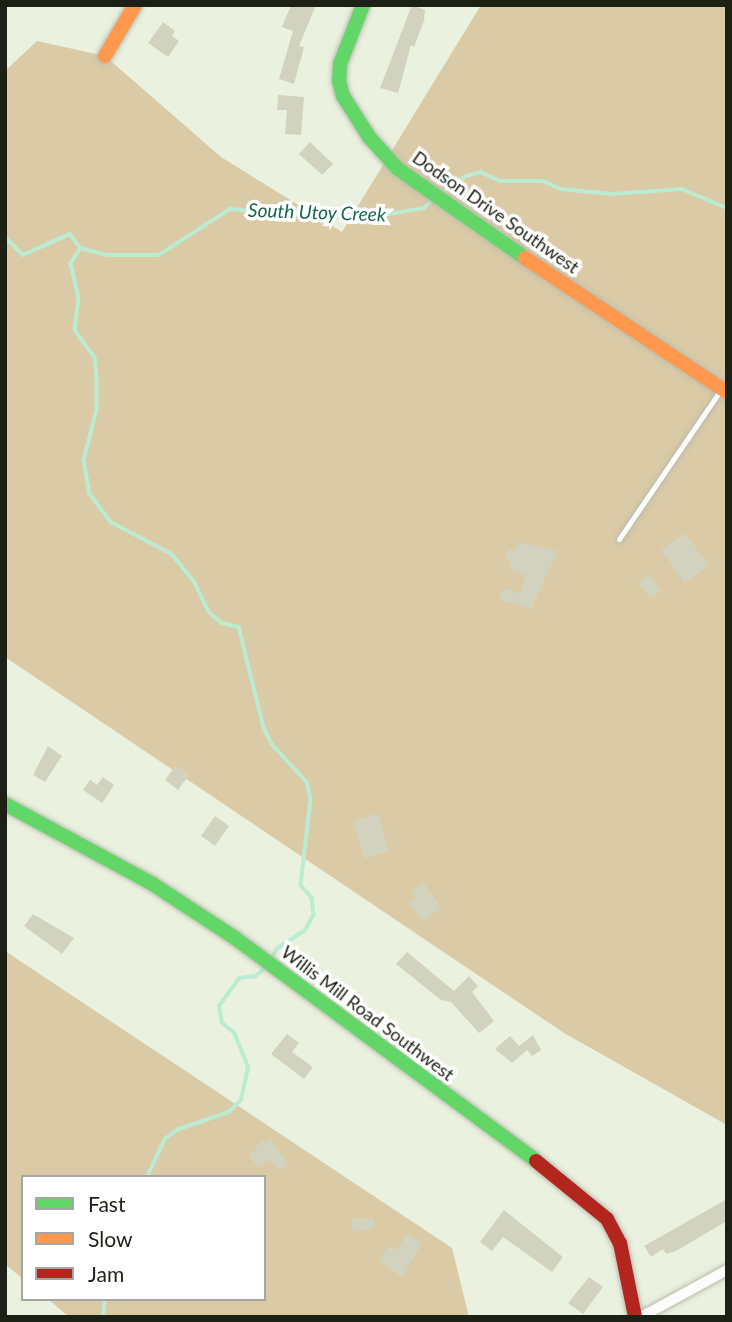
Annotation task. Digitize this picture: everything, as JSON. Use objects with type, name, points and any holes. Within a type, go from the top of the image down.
[{"type":"street","points":[[105,56],[135,5]]},
{"type":"street","name":"Dodson Drive Southwest","points":[[363,5],[340,64],[339,81],[343,96],[369,137],[410,179],[455,212],[724,390]]},
{"type":"street","name":"Willis Mill Road Southwest","points":[[5,804],[151,883],[235,938],[588,1199],[607,1219],[620,1243],[635,1317]]},
{"type":"street","points":[[641,1317],[727,1269]]},
{"type":"lane","points":[[619,539],[724,390]]},
{"type":"shaded area","points":[[481,5],[727,5],[727,1125],[564,1033],[5,657],[5,71],[37,41],[105,56],[221,157],[342,232]]},
{"type":"shaded area","points":[[5,951],[452,1248],[469,1317],[69,1317],[50,1301],[266,1301],[266,1175],[21,1175],[21,1277],[5,1264]]},
{"type":"building","points":[[291,5],[316,5],[299,46],[304,47],[294,84],[279,79],[293,31],[282,27]]},
{"type":"building","points":[[412,5],[425,10],[424,21],[414,47],[411,45],[398,93],[380,88]]},
{"type":"building","points":[[163,22],[175,31],[172,36],[179,41],[168,57],[148,43]]},
{"type":"building","points":[[278,95],[304,97],[301,135],[285,134],[287,110],[277,110]]},
{"type":"building","points":[[310,142],[333,164],[322,175],[299,154]]},
{"type":"building","points":[[685,533],[709,566],[685,583],[661,550]]},
{"type":"building","points":[[518,542],[558,551],[531,609],[499,599],[503,588],[520,594],[526,575],[509,569],[512,562],[505,559],[508,549],[515,551]]},
{"type":"building","points":[[649,575],[661,591],[650,599],[638,583]]},
{"type":"building","points":[[48,746],[62,756],[45,782],[33,775]]},
{"type":"building","points":[[176,765],[189,775],[178,790],[165,780]]},
{"type":"building","points":[[103,777],[114,785],[102,803],[83,790],[90,780],[97,785]]},
{"type":"building","points":[[378,813],[389,851],[365,859],[353,821]]},
{"type":"building","points":[[215,816],[229,826],[215,846],[201,836]]},
{"type":"building","points":[[424,883],[441,908],[422,921],[409,902],[416,898],[411,891]]},
{"type":"building","points":[[33,914],[74,938],[62,954],[24,926]]},
{"type":"building","points":[[407,952],[454,991],[469,976],[478,986],[472,992],[494,1021],[479,1033],[451,1002],[441,1000],[396,964]]},
{"type":"building","points":[[287,1034],[299,1043],[292,1052],[313,1067],[304,1079],[271,1054]]},
{"type":"building","points":[[533,1035],[541,1050],[532,1056],[527,1050],[512,1063],[495,1049],[510,1036],[519,1046]]},
{"type":"building","points":[[270,1138],[287,1163],[279,1171],[268,1159],[259,1167],[249,1157],[262,1140],[265,1143]]},
{"type":"building","points":[[727,1199],[727,1221],[676,1251],[666,1254],[663,1249],[651,1257],[644,1246]]},
{"type":"building","points":[[504,1210],[563,1257],[552,1272],[503,1237],[492,1251],[480,1242]]},
{"type":"building","points":[[373,1218],[373,1230],[353,1231],[352,1219]]},
{"type":"building","points":[[408,1234],[422,1244],[402,1277],[379,1260],[389,1246],[396,1250]]},
{"type":"building","points":[[589,1277],[603,1287],[583,1314],[568,1303]]},
{"type":"waterway","name":"South Utoy Creek","points":[[439,195],[466,176],[481,172],[500,181],[543,181],[561,189],[612,194],[682,189],[727,208]]},
{"type":"waterway","name":"South Utoy Creek","points":[[5,237],[23,255],[70,234],[81,248],[107,255],[159,255],[230,209],[360,219],[424,208],[433,200]]},
{"type":"waterway","points":[[81,248],[71,264],[79,298],[75,330],[95,358],[97,375],[97,410],[84,460],[90,494],[111,522],[172,554],[194,581],[209,612],[222,623],[239,627],[264,728],[272,744],[307,782],[311,799],[301,885],[312,898],[314,915],[305,931],[277,949],[271,961]]},
{"type":"waterway","points":[[148,1175],[165,1139],[179,1129],[229,1112],[241,1100],[248,1067],[235,1034],[222,1023],[219,1006],[239,978],[256,976],[266,967]]},
{"type":"waterway","points":[[103,1317],[105,1301]]},
{"type":"traffic: fast","points":[[363,5],[340,64],[339,81],[343,96],[369,137],[398,169],[525,258]]},
{"type":"traffic: fast","points":[[5,804],[151,883],[235,938],[536,1161]]},
{"type":"traffic: slow","points":[[105,56],[135,5]]},
{"type":"traffic: slow","points":[[525,258],[727,392]]},
{"type":"traffic: jam","points":[[536,1161],[607,1219],[620,1243],[635,1317]]}]
